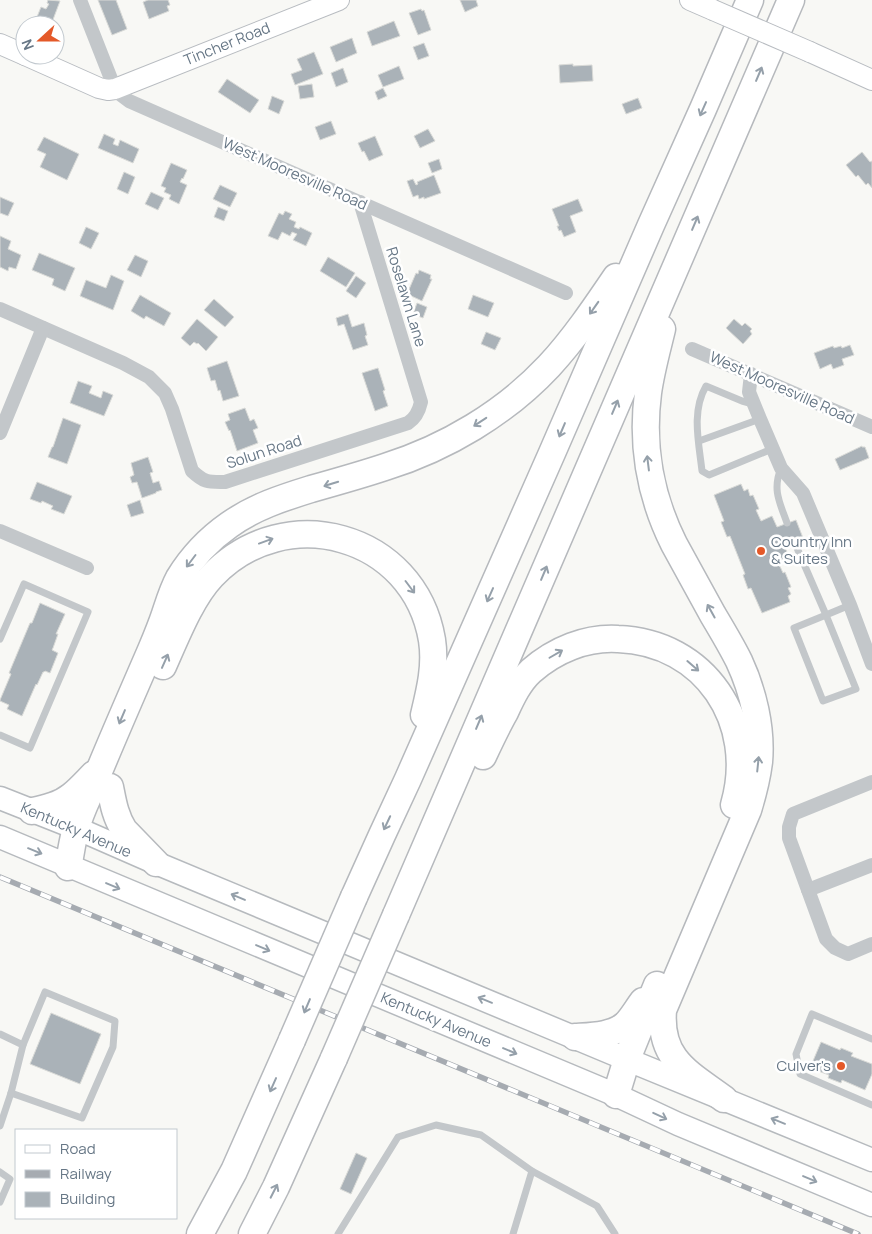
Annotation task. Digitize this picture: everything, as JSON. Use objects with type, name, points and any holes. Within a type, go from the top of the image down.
[{"type":"highway","points":[[200,1234],[234,1171],[750,0]]},
{"type":"highway","points":[[252,1234],[280,1179],[334,1058],[791,0]]},
{"type":"highway","points":[[68,867],[106,777],[178,581],[203,547],[244,514],[278,499],[386,467],[415,456],[454,437],[502,407],[541,374],[570,341],[652,225]]},
{"type":"highway","points":[[616,1095],[632,1061],[663,1010],[748,810],[755,788],[759,760],[755,710],[745,677],[665,526],[650,478],[646,449],[649,391],[676,268]]},
{"type":"highway","points":[[32,811],[53,806],[106,777],[194,600],[206,583],[228,561],[246,549],[275,538],[295,534],[317,534],[347,541],[362,547],[392,567],[406,582],[418,600],[432,639],[433,669],[408,779]]},
{"type":"highway","points":[[400,905],[422,877],[518,685],[530,672],[563,649],[585,642],[608,638],[632,639],[651,644],[671,651],[690,662],[716,690],[730,716],[737,737],[740,758],[738,783],[731,814],[660,976],[632,1061]]},
{"type":"highway","points":[[106,777],[120,824],[156,863]]},
{"type":"highway","points":[[575,1037],[606,1033],[623,1026],[631,1018],[660,976]]},
{"type":"highway","points":[[663,1010],[662,1029],[670,1053],[683,1068],[724,1099]]},
{"type":"main road","name":"Kentucky Avenue","points":[[0,798],[872,1160]]},
{"type":"main road","name":"Kentucky Avenue","points":[[0,838],[616,1095],[678,1124],[872,1205]]},
{"type":"street","points":[[80,0],[115,89]]},
{"type":"street","name":"Tincher Road","points":[[115,89],[340,0]]},
{"type":"street","points":[[690,0],[872,80]]},
{"type":"street","name":"West Mooresville Road","points":[[0,44],[15,51]]},
{"type":"street","name":"West Mooresville Road","points":[[47,65],[99,88],[115,89],[130,101],[566,293]]},
{"type":"street","name":"Roselawn Lane","points":[[360,202],[421,402]]},
{"type":"street","name":"Solun Road","points":[[0,309],[123,363],[150,377],[165,393],[192,471],[208,482],[225,482],[408,423],[418,414],[421,402]]},
{"type":"street","points":[[0,433],[43,328]]},
{"type":"street","name":"West Mooresville Road","points":[[692,348],[872,427]]},
{"type":"street","points":[[751,374],[748,392],[781,468],[804,493],[872,664]]},
{"type":"street","points":[[0,531],[87,568]]},
{"type":"street","points":[[872,782],[792,814],[788,827],[789,838],[826,939],[835,948],[848,954],[872,944]]},
{"type":"street","points":[[808,890],[872,865]]},
{"type":"lane","points":[[754,404],[706,386],[701,395],[696,421],[702,471],[709,475],[772,449]]},
{"type":"lane","points":[[698,441],[760,420]]},
{"type":"lane","points":[[781,468],[776,490],[787,523]]},
{"type":"lane","points":[[794,541],[826,615],[856,688],[823,701],[794,628],[826,615],[850,605]]},
{"type":"lane","points":[[0,639],[24,584],[88,612],[30,748],[0,735]]},
{"type":"lane","points":[[0,1126],[11,1093],[23,1045],[45,992],[115,1021],[113,1047],[82,1118],[11,1093]]},
{"type":"lane","points":[[872,1039],[812,1014],[796,1054],[800,1074],[872,1105]]},
{"type":"lane","points":[[0,1034],[23,1045]]},
{"type":"lane","points":[[338,1234],[398,1137],[436,1125],[481,1135],[532,1170],[597,1206],[615,1234]]},
{"type":"lane","points":[[513,1234],[532,1170]]},
{"type":"lane","points":[[0,1172],[10,1179],[0,1202]]},
{"type":"building","points":[[48,0],[60,1],[55,15],[38,15],[41,7],[46,9],[49,4],[47,3]]},
{"type":"building","points":[[98,0],[116,0],[127,29],[112,35]]},
{"type":"building","points":[[148,0],[168,0],[170,5],[167,6],[169,11],[149,19],[143,2]]},
{"type":"building","points":[[460,0],[476,0],[478,6],[465,12]]},
{"type":"building","points":[[421,9],[422,11],[424,10],[431,30],[418,35],[409,13]]},
{"type":"building","points":[[394,21],[400,36],[372,46],[367,32]]},
{"type":"building","points":[[352,38],[357,53],[336,62],[330,47]]},
{"type":"building","points":[[424,43],[429,56],[418,60],[413,47]]},
{"type":"building","points":[[314,52],[323,74],[295,85],[291,74],[302,70],[297,59]]},
{"type":"building","points":[[573,64],[573,66],[592,65],[593,81],[560,83],[559,65]]},
{"type":"building","points":[[399,66],[404,79],[383,87],[378,75]]},
{"type":"building","points":[[343,68],[348,82],[336,87],[331,73]]},
{"type":"building","points":[[227,79],[259,100],[250,113],[218,92]]},
{"type":"building","points":[[312,84],[314,97],[300,99],[298,86]]},
{"type":"building","points":[[383,88],[387,96],[378,100],[375,92]]},
{"type":"building","points":[[272,96],[284,101],[279,114],[268,109]]},
{"type":"building","points":[[638,98],[642,108],[626,114],[622,104]]},
{"type":"building","points":[[331,121],[336,134],[320,140],[315,127]]},
{"type":"building","points":[[428,129],[435,141],[420,148],[414,136]]},
{"type":"building","points":[[104,134],[115,139],[113,144],[118,146],[120,140],[139,149],[133,163],[98,148]]},
{"type":"building","points":[[375,136],[383,155],[369,161],[358,143]]},
{"type":"building","points":[[44,137],[79,154],[67,180],[40,167],[46,154],[37,150]]},
{"type":"building","points":[[862,152],[870,162],[872,161],[872,188],[868,183],[866,185],[858,175],[856,177],[846,165]]},
{"type":"building","points":[[439,159],[442,169],[432,173],[428,163]]},
{"type":"building","points":[[171,163],[187,170],[180,182],[187,185],[179,204],[169,199],[171,195],[164,192],[166,188],[161,186]]},
{"type":"building","points":[[124,172],[135,177],[128,194],[117,189]]},
{"type":"building","points":[[434,175],[441,193],[424,199],[424,197],[419,199],[418,195],[413,197],[407,181],[413,179],[416,185],[418,184],[417,182]]},
{"type":"building","points":[[220,185],[237,193],[230,207],[213,199]]},
{"type":"building","points":[[151,192],[164,198],[158,210],[145,204]]},
{"type":"building","points":[[0,197],[14,203],[8,216],[0,213]]},
{"type":"building","points":[[578,199],[583,211],[570,216],[576,232],[564,237],[561,230],[559,231],[557,226],[559,226],[552,209]]},
{"type":"building","points":[[218,207],[228,211],[224,221],[214,217]]},
{"type":"building","points":[[285,211],[292,214],[289,219],[296,222],[294,227],[299,229],[300,227],[312,233],[306,246],[293,240],[297,234],[292,232],[290,236],[282,232],[278,240],[268,236],[279,213],[283,215]]},
{"type":"building","points":[[86,227],[99,233],[91,249],[79,243]]},
{"type":"building","points":[[0,236],[11,241],[8,249],[21,255],[16,269],[9,267],[8,271],[0,267]]},
{"type":"building","points":[[39,253],[75,268],[65,291],[52,285],[54,279],[32,270]]},
{"type":"building","points":[[135,255],[148,261],[141,277],[127,270]]},
{"type":"building","points":[[328,257],[355,273],[346,287],[320,271]]},
{"type":"building","points":[[419,270],[431,275],[430,279],[432,279],[422,301],[407,294]]},
{"type":"building","points":[[111,275],[124,281],[113,310],[80,296],[86,280],[106,288]]},
{"type":"building","points":[[356,276],[366,283],[356,298],[346,291]]},
{"type":"building","points":[[140,295],[171,313],[164,326],[146,316],[144,319],[131,311]]},
{"type":"building","points":[[473,295],[494,303],[488,317],[468,309]]},
{"type":"building","points":[[214,299],[234,317],[225,327],[204,310]]},
{"type":"building","points":[[417,303],[427,307],[423,318],[413,314]]},
{"type":"building","points":[[348,314],[352,327],[364,323],[368,345],[353,350],[344,324],[338,326],[336,318]]},
{"type":"building","points":[[197,319],[218,337],[206,351],[198,343],[194,342],[190,346],[181,338]]},
{"type":"building","points":[[734,319],[742,326],[745,323],[752,329],[750,331],[752,334],[743,344],[726,328]]},
{"type":"building","points":[[486,332],[501,338],[495,350],[481,344]]},
{"type":"building","points":[[850,345],[854,355],[842,359],[844,365],[833,369],[831,364],[820,369],[814,353],[833,346],[834,348],[841,346],[842,348]]},
{"type":"building","points":[[227,361],[239,396],[223,401],[220,390],[218,391],[215,380],[211,381],[207,368]]},
{"type":"building","points":[[378,368],[388,406],[375,411],[362,373]]},
{"type":"building","points":[[78,381],[92,386],[89,393],[101,398],[103,391],[113,395],[104,416],[70,403]]},
{"type":"building","points":[[245,408],[250,421],[254,419],[258,428],[253,430],[258,443],[237,451],[230,430],[225,422],[230,420],[228,414]]},
{"type":"building","points":[[63,418],[81,425],[67,464],[48,457]]},
{"type":"building","points":[[862,446],[865,447],[869,458],[840,470],[835,459]]},
{"type":"building","points":[[148,457],[153,472],[150,473],[153,483],[159,481],[162,490],[142,498],[137,482],[132,483],[130,477],[134,475],[131,463]]},
{"type":"building","points":[[37,482],[72,496],[64,514],[51,509],[53,506],[42,501],[41,503],[30,499]]},
{"type":"building","name":"Country Inn & Suites","points":[[741,484],[744,491],[748,489],[750,496],[753,495],[759,509],[756,510],[761,521],[772,516],[777,527],[796,520],[803,538],[784,545],[789,557],[778,562],[783,573],[785,572],[791,587],[788,588],[791,594],[788,596],[790,602],[762,613],[751,588],[748,589],[743,575],[745,574],[730,536],[727,537],[721,522],[724,521],[714,495]]},
{"type":"building","points":[[140,500],[144,513],[131,517],[127,505]]},
{"type":"building","points":[[40,603],[65,614],[56,634],[58,634],[52,650],[58,653],[50,673],[43,672],[22,716],[7,709],[9,705],[0,700],[11,674],[9,673]]},
{"type":"building","points":[[51,1013],[101,1034],[80,1084],[30,1064]]},
{"type":"building","name":"Culver's","points":[[821,1042],[853,1053],[851,1056],[872,1064],[872,1074],[865,1090],[842,1080],[841,1083],[828,1078],[829,1075],[810,1068]]},
{"type":"building","points":[[356,1153],[367,1158],[351,1194],[340,1189]]},
{"type":"railway","points":[[0,877],[858,1234]]},
{"type":"place","name":"Country Inn & Suites","points":[[761,551]]},
{"type":"place","name":"Culver's","points":[[841,1066]]}]
